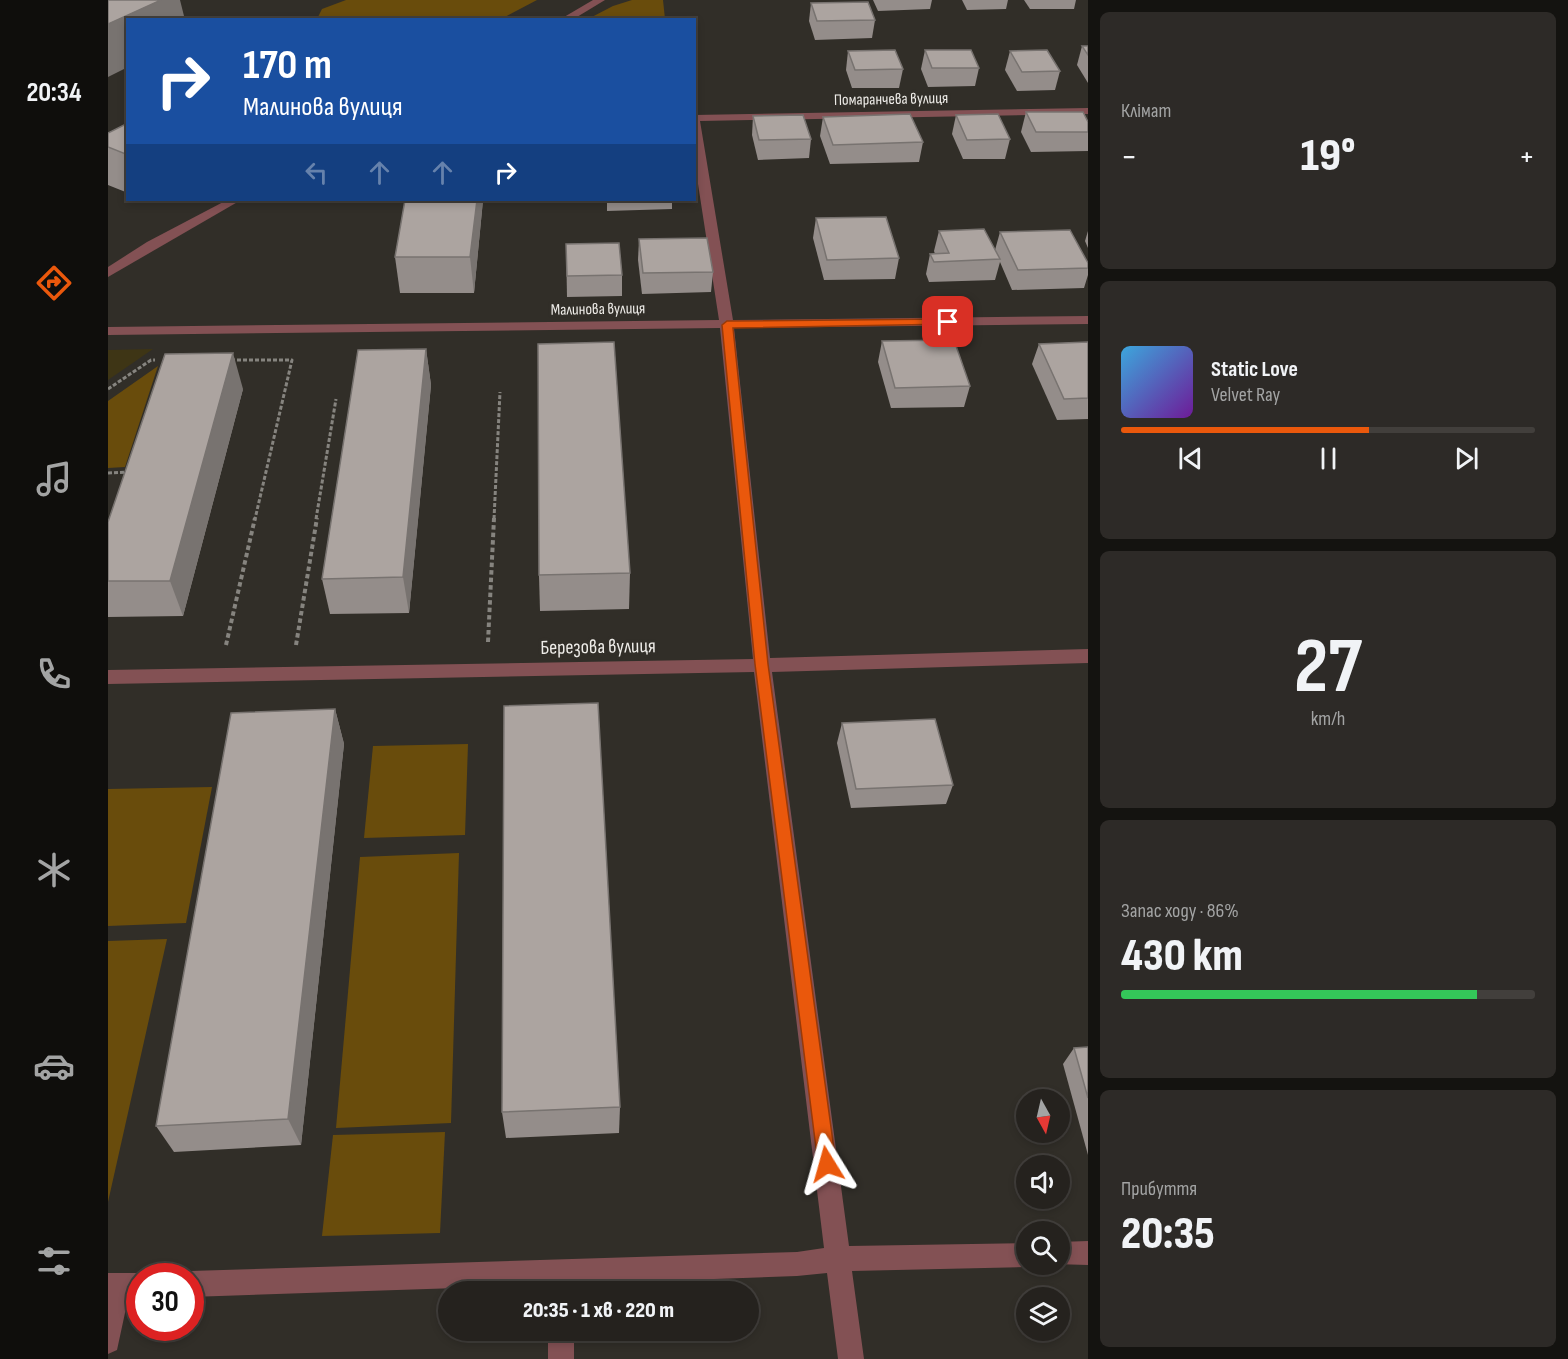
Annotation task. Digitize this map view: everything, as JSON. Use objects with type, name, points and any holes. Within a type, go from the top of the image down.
[{"type":"street","points":[[568,18],[600,0]]},
{"type":"street","name":"Помаранчева вулиця","points":[[696,118],[1088,111]]},
{"type":"street","points":[[696,131],[727,325],[762,664],[851,1359]]},
{"type":"street","points":[[108,273],[152,245],[233,201]]},
{"type":"street","name":"Малинова вулиця","points":[[108,331],[1088,320]]},
{"type":"street","name":"Березова вулиця","points":[[108,677],[1088,657]]},
{"type":"street","points":[[1070,1254],[1088,1253]]},
{"type":"street","points":[[560,1281],[839,1259],[1016,1255]]},
{"type":"street","points":[[204,1284],[438,1282]]},
{"type":"street","points":[[108,1341],[122,1286]]},
{"type":"street","points":[[561,1341],[561,1359]]},
{"type":"path","points":[[108,390],[151,360],[161,360]]},
{"type":"path","points":[[226,360],[292,360],[226,648]]},
{"type":"path","points":[[488,643],[500,392]]},
{"type":"path","points":[[296,646],[336,399]]},
{"type":"path","points":[[108,473],[135,472]]},
{"type":"shaded area","points":[[346,0],[537,0],[503,18],[318,18],[322,9]]},
{"type":"shaded area","points":[[632,0],[663,0],[665,18],[590,18],[613,6]]},
{"type":"shaded area","points":[[158,366],[125,467],[108,468],[108,401]]},
{"type":"shaded area","points":[[468,744],[465,835],[364,838],[373,746]]},
{"type":"shaded area","points":[[212,787],[186,923],[108,926],[108,789]]},
{"type":"shaded area","points":[[459,853],[451,1123],[336,1128],[360,857]]},
{"type":"shaded area","points":[[167,939],[108,1202],[108,941]]},
{"type":"shaded area","points":[[445,1132],[440,1233],[322,1236],[333,1135]]},
{"type":"sand","points":[[153,349],[108,380],[108,350]]},
{"type":"building","points":[[108,0],[161,0],[108,24]]},
{"type":"building","points":[[868,2],[875,20],[817,21],[811,3]]},
{"type":"building","points":[[1082,46],[1088,46],[1088,55]]},
{"type":"building","points":[[895,50],[903,69],[855,70],[848,51]]},
{"type":"building","points":[[925,50],[971,50],[979,68],[932,68]]},
{"type":"building","points":[[1047,50],[1060,71],[1022,72],[1010,51]]},
{"type":"building","points":[[1026,112],[1083,112],[1088,122],[1088,132],[1036,132]]},
{"type":"building","points":[[910,114],[923,142],[833,145],[823,117]]},
{"type":"building","points":[[998,114],[1010,139],[967,140],[956,115]]},
{"type":"building","points":[[803,115],[811,139],[759,140],[753,116]]},
{"type":"building","points":[[126,124],[126,154],[108,147],[108,133]]},
{"type":"building","points":[[405,201],[477,201],[470,257],[395,257]]},
{"type":"building","points":[[886,217],[899,258],[827,260],[816,218]]},
{"type":"building","points":[[984,229],[1000,259],[934,262],[930,254],[949,253],[939,231]]},
{"type":"building","points":[[1070,230],[1088,263],[1088,268],[1018,270],[1000,232]]},
{"type":"building","points":[[707,238],[713,272],[643,273],[639,239]]},
{"type":"building","points":[[619,243],[622,275],[567,276],[566,244]]},
{"type":"building","points":[[954,340],[970,386],[895,388],[882,341]]},
{"type":"building","points":[[614,342],[630,573],[539,575],[538,344]]},
{"type":"building","points":[[1088,342],[1088,398],[1064,399],[1039,344]]},
{"type":"building","points":[[426,349],[403,577],[322,579],[358,350]]},
{"type":"building","points":[[233,353],[170,581],[108,581],[108,522],[165,354]]},
{"type":"building","points":[[598,703],[620,1107],[502,1112],[504,706]]},
{"type":"building","points":[[335,709],[288,1119],[156,1126],[231,713]]},
{"type":"building","points":[[935,719],[953,785],[856,789],[842,723]]},
{"type":"building","points":[[1088,1047],[1088,1098],[1074,1048]]},
{"type":"route","points":[[827,1164],[762,664],[727,325],[948,322]]}]
